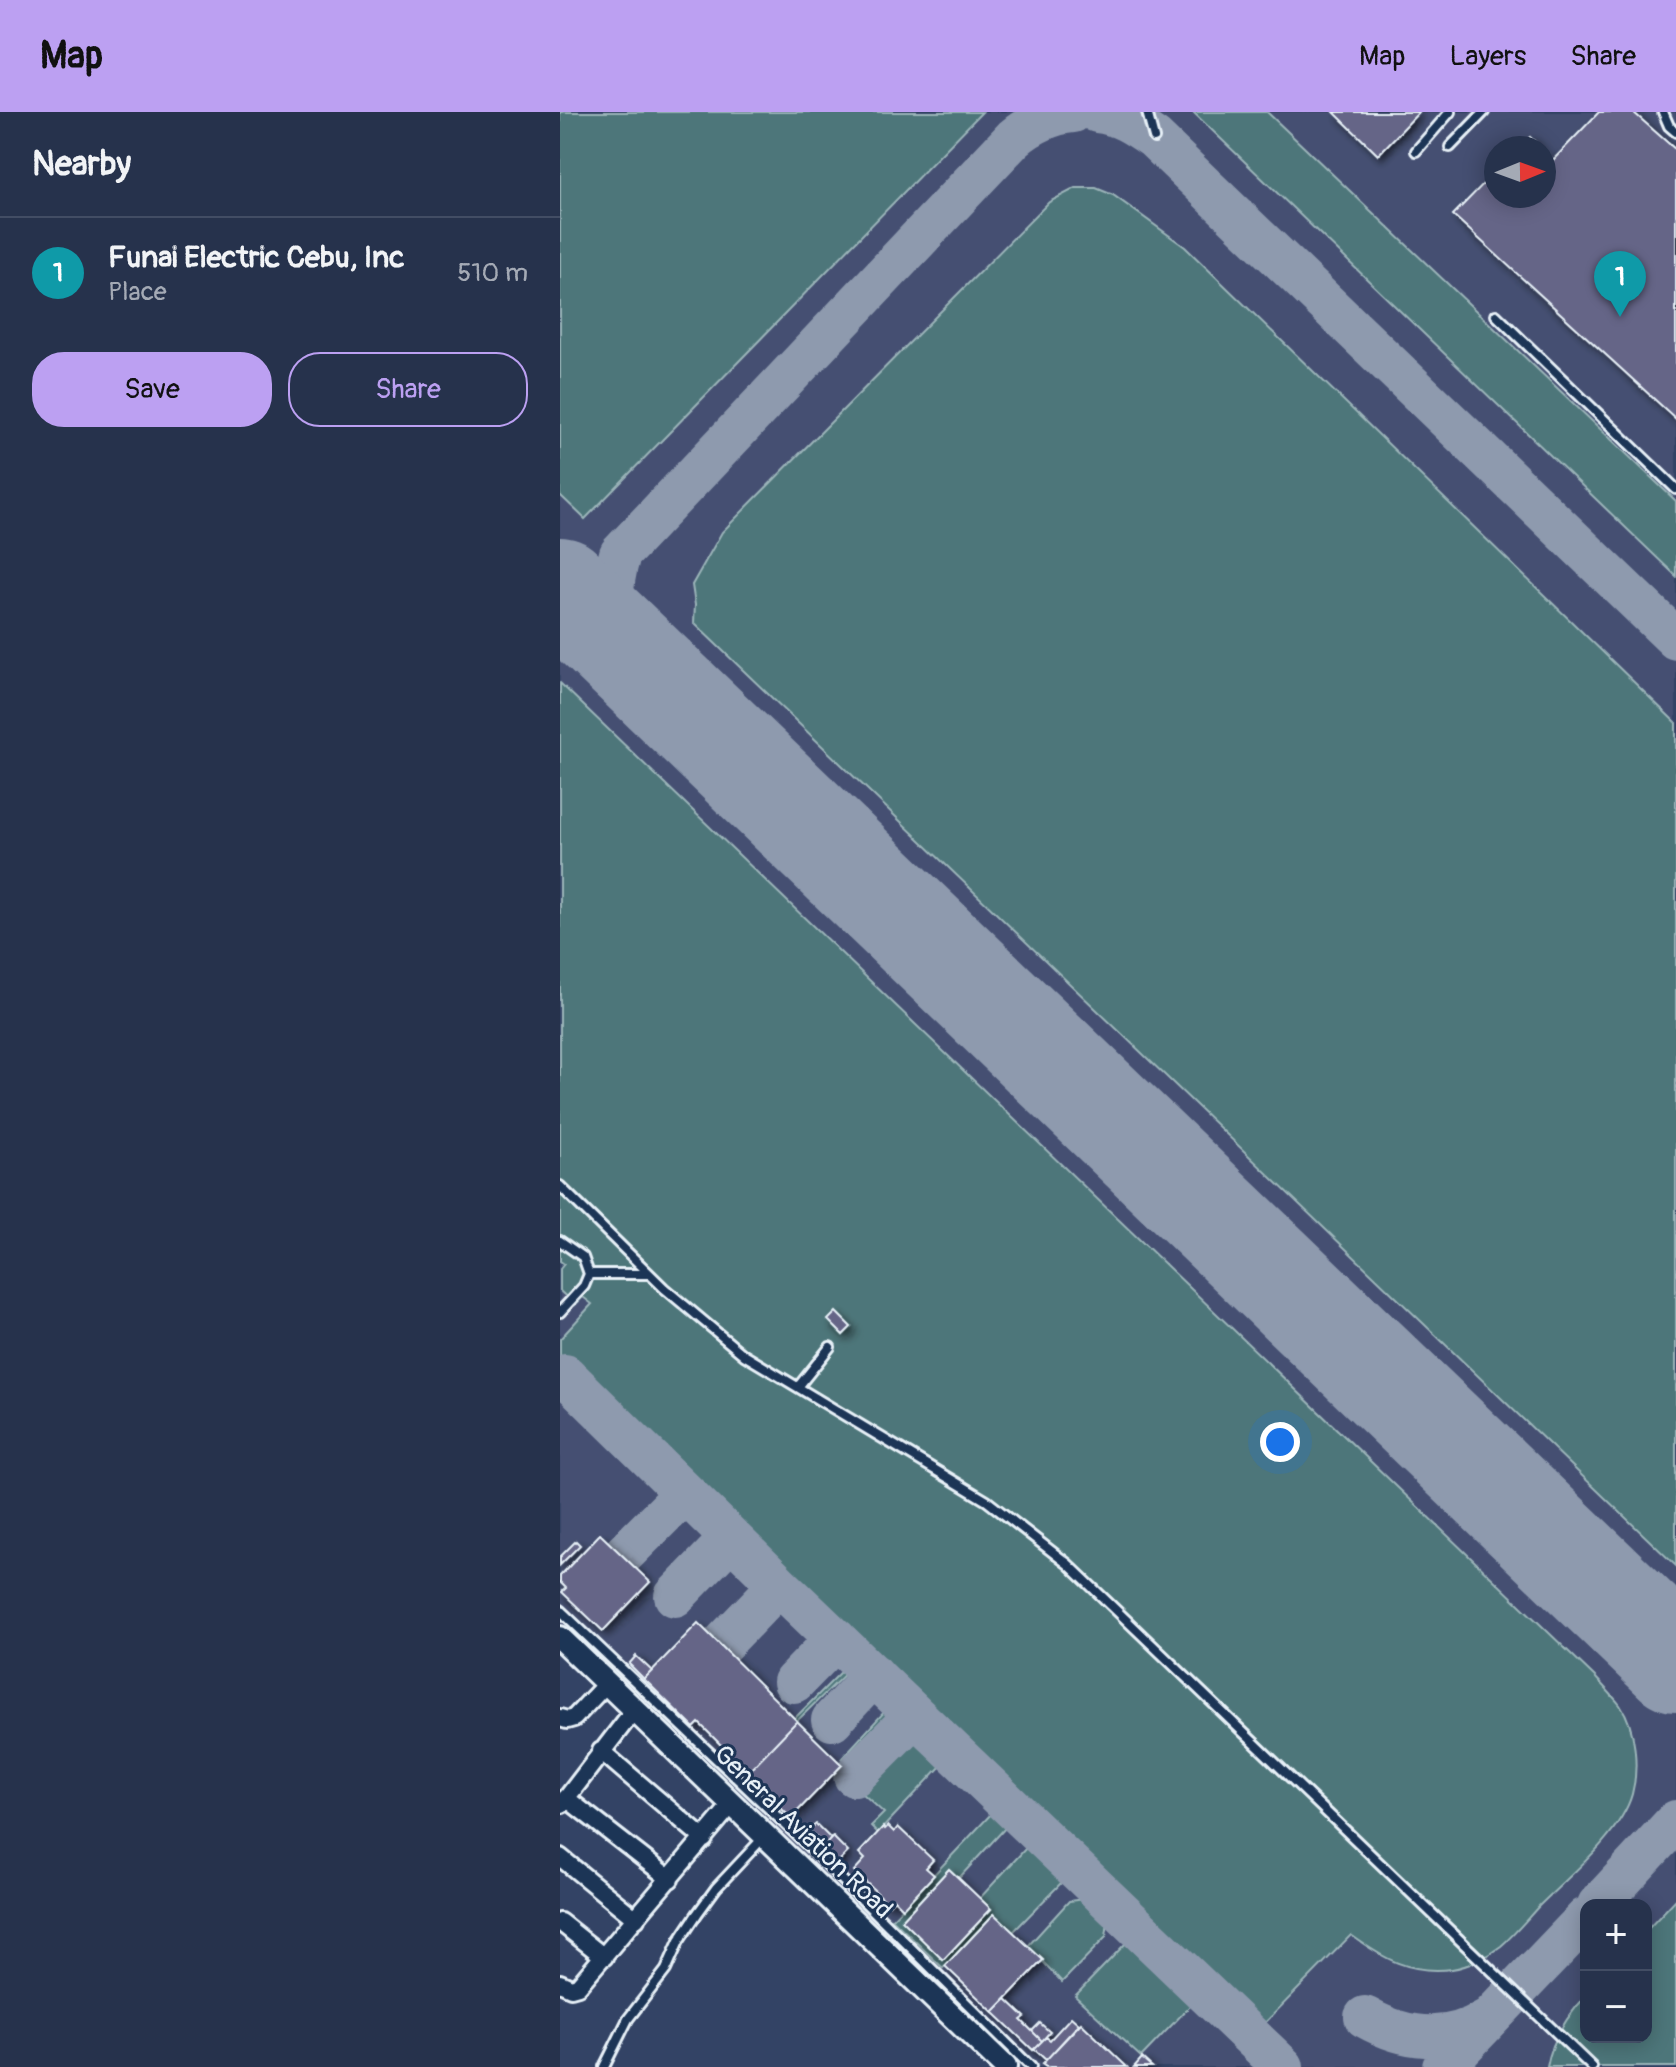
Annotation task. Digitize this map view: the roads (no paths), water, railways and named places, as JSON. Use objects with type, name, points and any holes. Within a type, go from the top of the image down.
[{"type":"main road","name":"General Aviation Road","points":[[560,1638],[1005,2067]]},
{"type":"street","points":[[560,1718],[574,1718],[607,1683]]},
{"type":"street","points":[[634,1710],[563,1802],[670,1879]]},
{"type":"street","points":[[601,1751],[704,1839]]},
{"type":"street","points":[[560,1983],[571,1988],[578,1986],[733,1803]]},
{"type":"street","points":[[560,1857],[636,1919]]},
{"type":"street","points":[[560,1922],[604,1957]]},
{"type":"lane","points":[[1147,112],[1154,138]]},
{"type":"lane","points":[[1416,151],[1450,112]]},
{"type":"lane","points":[[1450,147],[1484,112]]},
{"type":"lane","points":[[1663,112],[1669,126],[1676,132]]},
{"type":"lane","points":[[1496,315],[1676,489]]},
{"type":"lane","points":[[560,1186],[650,1274],[744,1355],[987,1501],[1068,1564],[1592,2067]]},
{"type":"lane","points":[[560,1241],[583,1257],[589,1274],[584,1286],[560,1312]]},
{"type":"lane","points":[[589,1274],[650,1274]]},
{"type":"lane","points":[[798,1387],[830,1347]]},
{"type":"lane","points":[[560,1610],[809,1847],[1031,2067]]},
{"type":"lane","points":[[604,2067],[624,2027],[666,1970],[679,1941],[697,1914],[716,1888],[766,1834]]},
{"type":"place","name":"Funai Electric Cebu, Inc","points":[[1620,317]]}]
